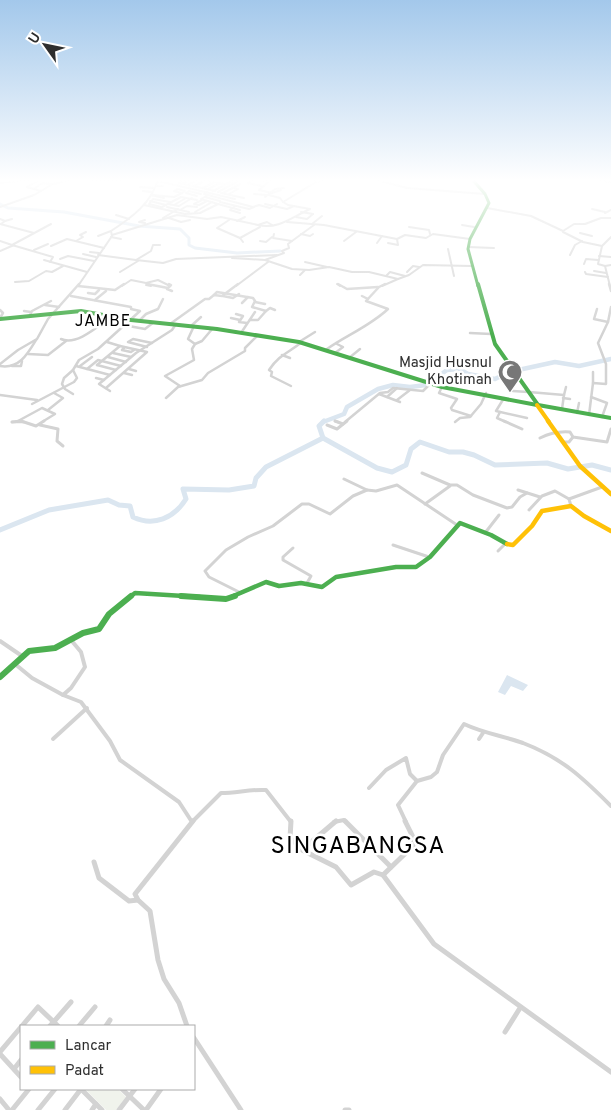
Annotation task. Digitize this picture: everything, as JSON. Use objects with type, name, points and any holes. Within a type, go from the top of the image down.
[{"type":"street","points":[[26,231],[35,233]]},
{"type":"street","points":[[0,251],[39,231]]},
{"type":"street","points":[[37,339],[18,350],[0,365],[6,368],[21,366],[22,361],[37,339],[43,326],[79,285],[104,248],[111,236],[111,231],[98,236]]},
{"type":"street","points":[[111,236],[127,231]]},
{"type":"street","points":[[223,231],[240,238],[243,242]]},
{"type":"street","points":[[240,238],[253,231]]},
{"type":"street","points":[[265,260],[284,253],[282,251],[289,248],[288,244],[305,231]]},
{"type":"street","points":[[352,231],[397,239],[405,235],[427,237],[430,234],[470,239]]},
{"type":"street","points":[[473,231],[468,247],[491,334],[497,348],[576,462],[611,494]]},
{"type":"street","points":[[563,231],[582,241],[602,246]]},
{"type":"street","points":[[344,241],[356,232]]},
{"type":"street","points":[[75,241],[83,237],[80,236],[85,233],[88,236]]},
{"type":"street","points":[[572,236],[580,233],[592,236]]},
{"type":"street","points":[[260,241],[266,242],[274,234]]},
{"type":"street","points":[[301,234],[310,236],[312,234]]},
{"type":"street","points":[[370,239],[373,235]]},
{"type":"street","points":[[111,236],[121,239]]},
{"type":"street","points":[[377,243],[382,236]]},
{"type":"street","points":[[272,237],[292,241]]},
{"type":"street","points":[[611,237],[602,246],[598,260],[598,264],[611,265]]},
{"type":"street","points":[[51,246],[66,239],[104,248]]},
{"type":"street","points":[[388,244],[398,245],[397,239]]},
{"type":"street","points":[[0,241],[53,257],[50,262]]},
{"type":"street","points":[[570,255],[574,245],[578,245],[582,241]]},
{"type":"street","points":[[33,250],[48,244]]},
{"type":"street","points":[[120,272],[151,251],[153,245],[160,245]]},
{"type":"street","points":[[468,247],[494,248]]},
{"type":"street","points":[[448,249],[454,276]]},
{"type":"street","points":[[90,252],[101,260],[106,256]]},
{"type":"street","points":[[83,254],[97,257]]},
{"type":"street","points":[[82,259],[86,255]]},
{"type":"street","points":[[60,259],[68,256],[82,259],[106,256],[164,263],[176,259],[277,255]]},
{"type":"street","points":[[227,256],[265,260],[305,270],[329,267]]},
{"type":"street","points":[[599,256],[611,257]]},
{"type":"street","points":[[584,264],[586,259],[598,260]]},
{"type":"street","points":[[44,260],[87,272]]},
{"type":"street","points":[[58,265],[63,262]]},
{"type":"street","points":[[222,296],[241,284],[268,262]]},
{"type":"street","points":[[305,262],[398,279]]},
{"type":"street","points":[[337,284],[346,289],[378,287],[406,276],[424,265],[472,266]]},
{"type":"street","points":[[14,282],[28,281],[46,271],[52,272],[63,266]]},
{"type":"street","points":[[407,272],[413,266],[419,267]]},
{"type":"street","points":[[605,266],[611,291]]},
{"type":"street","points":[[300,275],[305,270]]},
{"type":"street","points":[[377,274],[382,271]]},
{"type":"street","points":[[594,271],[606,273]]},
{"type":"street","points":[[385,276],[390,272],[406,276]]},
{"type":"street","points":[[585,272],[586,274],[608,277]]},
{"type":"street","points":[[73,287],[79,285],[99,290],[117,290],[131,280],[146,283],[158,280],[170,285],[168,288]]},
{"type":"street","points":[[146,283],[149,283],[147,285],[173,290],[169,294]]},
{"type":"street","points":[[368,299],[378,287]]},
{"type":"street","points":[[88,293],[95,294],[99,290]]},
{"type":"street","points":[[95,301],[106,290]]},
{"type":"street","points":[[110,391],[99,384],[140,351],[172,330],[173,324],[205,299],[210,299],[217,292],[248,296],[254,298],[255,302],[266,304]]},
{"type":"street","points":[[214,295],[233,298],[239,294]]},
{"type":"street","points":[[64,388],[63,381],[79,360],[98,349],[140,311],[131,309],[131,307],[71,296]]},
{"type":"street","points":[[242,303],[248,296]]},
{"type":"street","points":[[327,349],[346,336],[369,325],[387,310],[384,306],[366,301],[368,299],[362,296]]},
{"type":"street","points":[[139,321],[146,314],[158,309],[163,299]]},
{"type":"street","points":[[30,314],[51,301]]},
{"type":"street","points":[[255,302],[252,307],[266,311]]},
{"type":"street","points":[[44,305],[59,307]]},
{"type":"street","points":[[593,383],[606,384],[605,361],[598,342],[610,317],[611,307]]},
{"type":"street","points":[[250,320],[258,320],[269,308],[275,310]]},
{"type":"street","points":[[597,309],[594,319],[608,322]]},
{"type":"street","points":[[0,310],[3,313],[0,319]]},
{"type":"street","points":[[24,311],[30,314]]},
{"type":"street","points":[[0,319],[30,314],[81,312],[139,321],[213,328],[300,342],[442,386],[611,418]]},
{"type":"street","points":[[241,334],[254,312],[264,314]]},
{"type":"street","points":[[236,314],[243,316],[240,320]]},
{"type":"street","points":[[61,339],[77,338],[111,317]]},
{"type":"street","points":[[195,344],[188,339],[193,326],[201,317]]},
{"type":"street","points":[[232,318],[240,320],[239,322],[248,323]]},
{"type":"street","points":[[250,320],[262,322]]},
{"type":"street","points":[[107,321],[146,329],[154,322]]},
{"type":"street","points":[[180,386],[165,376],[194,360],[192,349],[213,328]]},
{"type":"street","points":[[291,386],[271,376],[272,372],[269,370],[282,355],[291,351],[315,332]]},
{"type":"street","points":[[156,334],[163,335]]},
{"type":"street","points":[[470,334],[491,334]]},
{"type":"street","points":[[166,398],[180,386],[202,380],[208,373],[245,351],[245,348],[257,336]]},
{"type":"street","points":[[152,338],[158,339]]},
{"type":"street","points":[[147,347],[128,342],[133,339],[153,343]]},
{"type":"street","points":[[28,354],[48,355],[66,340]]},
{"type":"street","points":[[106,388],[148,352],[107,342]]},
{"type":"street","points":[[336,343],[347,346]]},
{"type":"street","points":[[336,343],[343,347],[336,353]]},
{"type":"street","points":[[97,365],[120,346]]},
{"type":"street","points":[[349,358],[360,349]]},
{"type":"street","points":[[112,353],[132,357]]},
{"type":"street","points":[[282,355],[290,358]]},
{"type":"street","points":[[80,367],[92,357]]},
{"type":"street","points":[[108,357],[126,362]]},
{"type":"street","points":[[87,368],[98,360],[121,366]]},
{"type":"street","points":[[605,361],[611,364]]},
{"type":"street","points":[[93,364],[116,370]]},
{"type":"street","points":[[76,366],[111,375]]},
{"type":"street","points":[[129,369],[136,371]]},
{"type":"street","points":[[32,404],[74,382],[77,378],[73,370]]},
{"type":"street","points":[[589,415],[593,383],[592,372]]},
{"type":"street","points":[[124,373],[132,375]]},
{"type":"street","points":[[96,378],[104,380]]},
{"type":"street","points":[[119,378],[125,379]]},
{"type":"street","points":[[506,382],[520,380]]},
{"type":"street","points":[[327,425],[337,429],[378,394],[388,392],[393,388],[423,391],[431,383]]},
{"type":"street","points":[[442,386],[440,393],[457,399],[451,408],[452,410],[470,416]]},
{"type":"street","points":[[562,410],[566,387]]},
{"type":"street","points":[[64,388],[74,394]]},
{"type":"street","points":[[387,397],[397,388]]},
{"type":"street","points":[[396,401],[410,390]]},
{"type":"street","points":[[467,398],[469,391]]},
{"type":"street","points":[[513,391],[570,399]]},
{"type":"street","points":[[48,410],[62,398],[54,393]]},
{"type":"street","points":[[378,394],[400,402]]},
{"type":"street","points":[[455,422],[460,418],[470,416],[481,404],[486,394]]},
{"type":"street","points":[[0,395],[28,400],[41,400]]},
{"type":"street","points":[[591,397],[607,403],[602,417]]},
{"type":"street","points":[[504,398],[496,410],[527,418]]},
{"type":"street","points":[[577,413],[579,403]]},
{"type":"street","points":[[12,422],[18,421],[42,408],[55,415],[35,426],[18,421]]},
{"type":"street","points":[[500,412],[497,418],[522,429]]},
{"type":"street","points":[[335,421],[343,424]]},
{"type":"street","points":[[39,424],[58,429],[57,441],[63,446]]},
{"type":"street","points":[[540,438],[548,432],[555,431],[570,432],[573,437],[607,442],[611,429]]},
{"type":"street","points":[[563,442],[569,442],[573,437]]},
{"type":"street","points":[[422,472],[450,485],[457,485],[473,495],[507,508],[512,507],[520,497],[527,493]]},
{"type":"street","points":[[344,479],[367,490],[376,492],[395,484],[458,525]]},
{"type":"street","points":[[426,504],[450,485]]},
{"type":"street","points":[[569,499],[602,486]]},
{"type":"street","points":[[241,594],[205,573],[226,550],[248,537],[273,526],[302,504],[310,504],[330,514],[353,496],[367,490]]},
{"type":"street","points":[[518,490],[540,497]]},
{"type":"street","points":[[528,510],[540,497],[558,492],[569,499],[571,506],[584,516],[611,531]]},
{"type":"street","points":[[0,677],[22,656],[29,652],[46,651],[71,640],[82,632],[99,629],[109,614],[135,593],[150,596],[226,599],[266,582],[279,586],[306,583],[322,587],[336,577],[396,568],[413,568],[422,564],[462,523],[505,544],[514,544],[532,526],[542,511],[571,506]]},
{"type":"street","points":[[485,533],[499,515]]},
{"type":"street","points":[[393,544],[430,557]]},
{"type":"street","points":[[498,551],[505,544]]},
{"type":"street","points":[[293,548],[283,558],[311,576],[306,583]]},
{"type":"street","points":[[63,694],[72,686],[85,667],[81,652],[71,640]]},
{"type":"street","points":[[0,642],[22,656]]},
{"type":"street","points":[[14,664],[32,678],[81,702],[110,741],[120,760],[179,802],[193,821]]},
{"type":"street","points":[[53,739],[87,708]]},
{"type":"street","points":[[383,875],[413,846],[413,838],[398,805],[417,781],[431,777],[437,772],[443,755],[464,724],[483,732],[494,733],[525,744],[556,758],[574,770],[611,806]]},
{"type":"street","points":[[479,740],[483,732]]},
{"type":"street","points":[[369,788],[386,770],[406,758],[410,774],[417,781]]},
{"type":"street","points":[[186,1025],[179,1003],[164,979],[158,960],[150,911],[138,900],[135,894],[193,821],[220,793],[235,793],[249,788],[262,789],[269,792],[291,821],[290,838],[302,850],[333,865],[351,885],[374,872],[383,875],[420,923],[429,940],[520,1008],[611,1072]]},
{"type":"street","points":[[302,850],[335,821],[340,819],[344,820],[391,867]]},
{"type":"street","points":[[94,862],[101,879],[129,901],[138,900]]},
{"type":"street","points":[[24,1025],[38,1008],[52,1024],[71,1002]]},
{"type":"street","points":[[81,1025],[95,1007]]},
{"type":"street","points":[[505,1032],[520,1008]]},
{"type":"street","points":[[107,1025],[110,1020]]},
{"type":"street","points":[[20,1029],[0,1053],[20,1076]]},
{"type":"street","points":[[195,1039],[228,1088],[240,1110]]},
{"type":"street","points":[[14,1069],[20,1061]]},
{"type":"street","points":[[0,1099],[9,1110],[28,1090]]},
{"type":"street","points":[[38,1110],[54,1090]]},
{"type":"street","points":[[65,1110],[80,1090]]},
{"type":"street","points":[[82,1090],[102,1110]]},
{"type":"street","points":[[123,1090],[145,1110],[160,1090]]},
{"type":"street","points":[[119,1110],[134,1090]]},
{"type":"street","points":[[92,1110],[96,1104]]},
{"type":"shaded area","points":[[507,675],[528,685],[523,691],[511,686],[505,695],[498,692]]},
{"type":"shaded area","points":[[86,1090],[119,1090],[126,1097],[116,1110],[106,1110]]},
{"type":"waterway","points":[[182,231],[189,238],[189,245],[195,248],[237,253],[280,251]]},
{"type":"waterway","points":[[323,422],[344,414],[347,407],[378,389],[393,385],[410,387],[426,385],[447,370],[459,369],[468,374],[495,379],[509,372],[555,362],[579,366],[611,359]]},
{"type":"waterway","points":[[323,422],[319,426],[323,438]]},
{"type":"waterway","points":[[0,530],[49,510],[108,500],[119,505],[130,506],[133,517],[141,520],[156,521],[169,516],[181,506],[186,499],[183,489],[229,490],[254,486],[256,478],[266,467],[323,438]]},
{"type":"waterway","points":[[323,438],[377,468],[392,472],[406,465],[411,449],[420,442],[449,452],[463,452],[474,455],[495,465],[547,463],[568,469],[592,465],[611,470]]},
{"type":"traffic: fast","points":[[474,231],[468,249],[495,344],[538,405],[611,418]]},
{"type":"traffic: fast","points":[[0,319],[81,311],[131,320],[217,329],[299,342],[442,387],[537,405]]},
{"type":"traffic: fast","points":[[0,677],[29,651],[55,648],[64,645],[83,633],[99,629],[109,614],[135,593],[226,599],[244,593],[266,582],[279,586],[301,583],[322,587],[336,577],[396,567],[416,567],[430,557],[460,523],[491,535],[507,544]]},
{"type":"traffic: slow","points":[[537,405],[580,466],[611,494]]},
{"type":"traffic: slow","points":[[507,544],[513,545],[532,526],[542,511],[571,506],[584,516],[611,531]]},
{"type":"place","name":"Masjid Husnul Khotimah","points":[[510,393]]},
{"type":"district","name":"JAMBE","points":[[103,322]]},
{"type":"district","name":"SINGABANGSA","points":[[358,847]]}]
